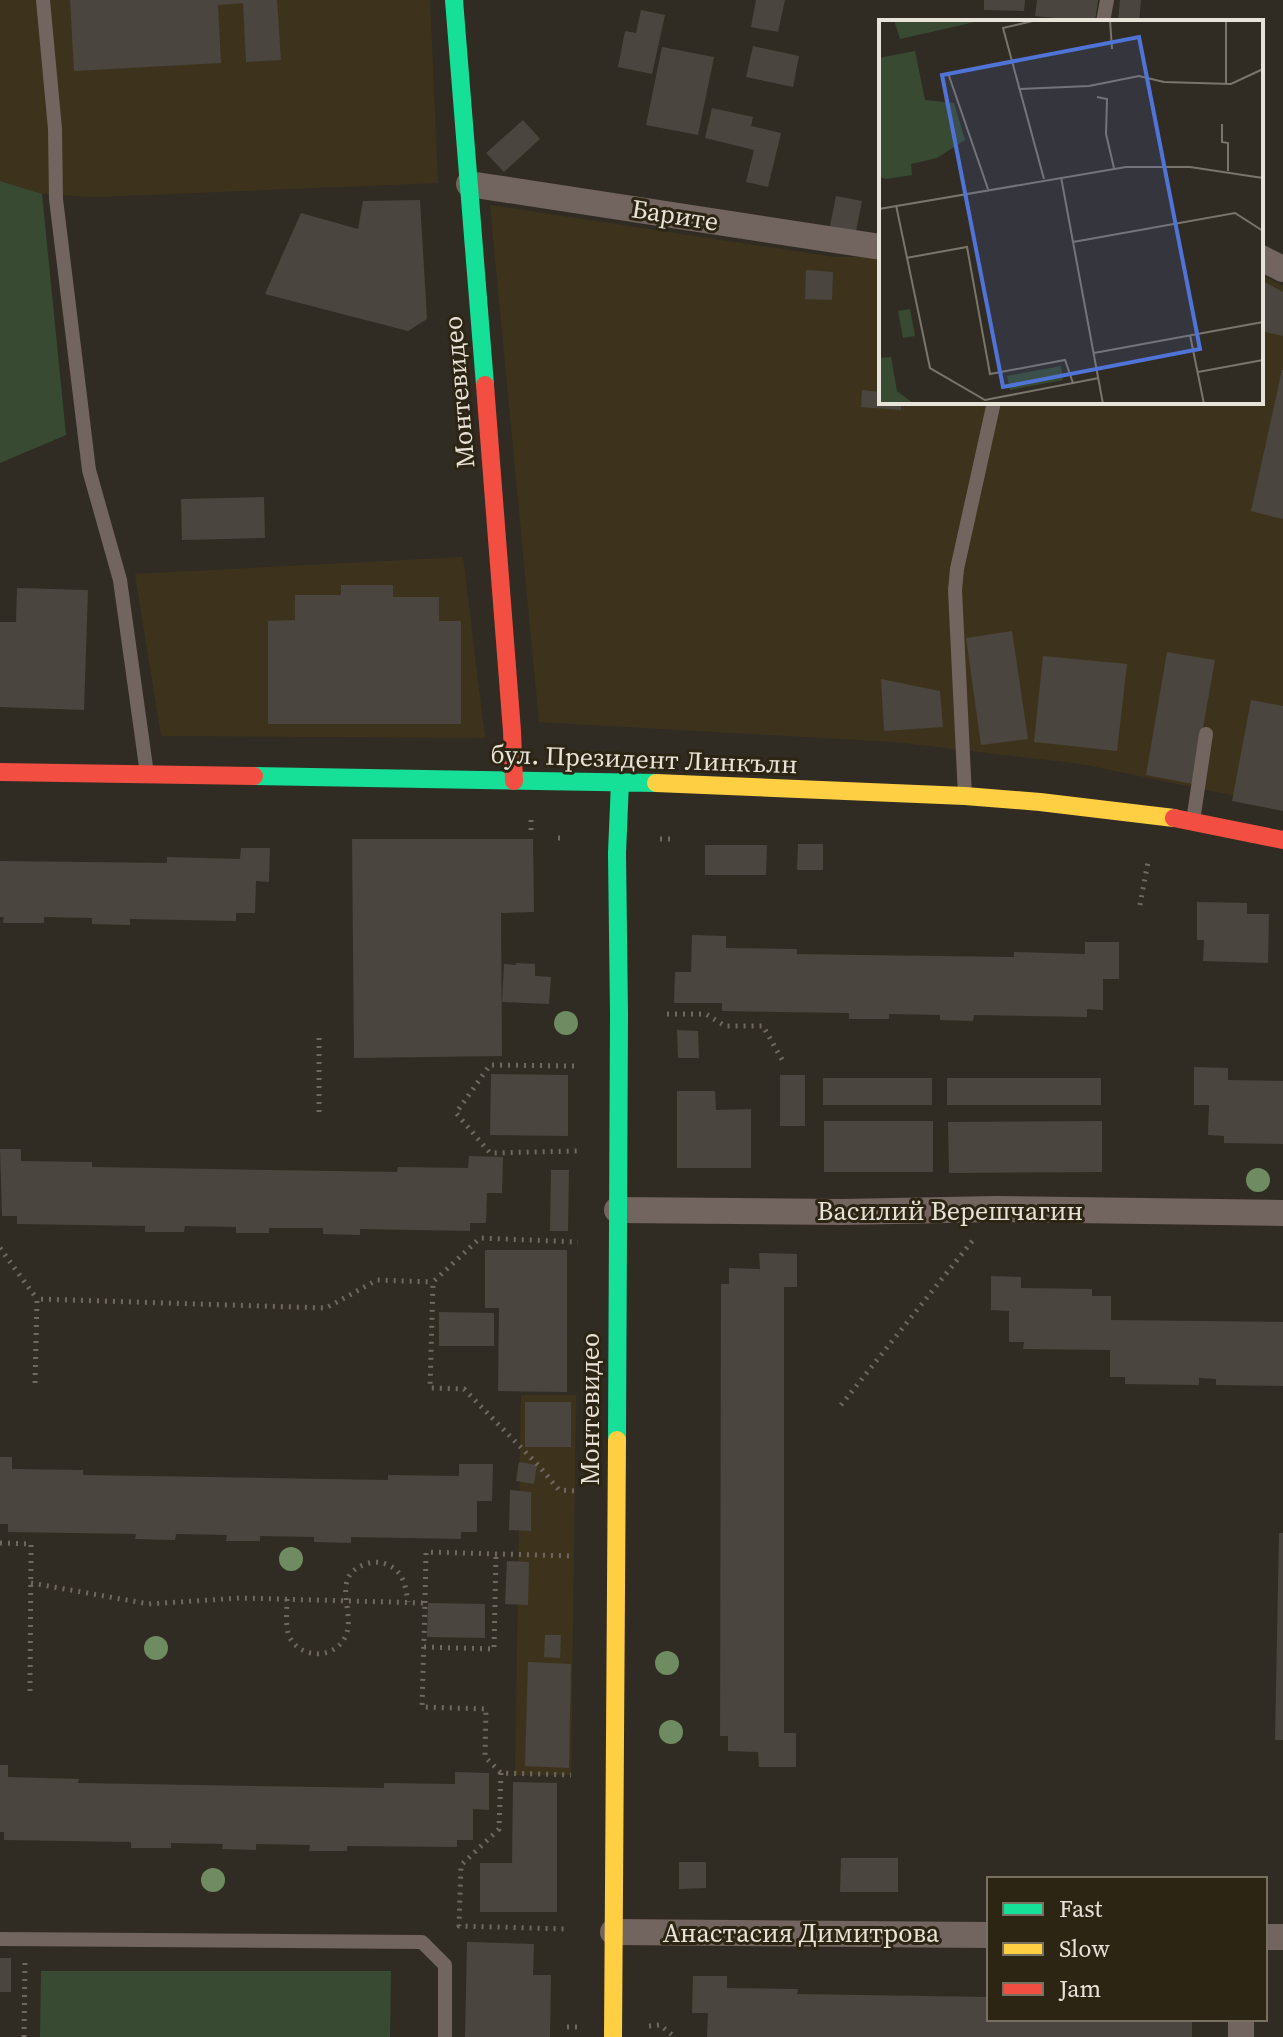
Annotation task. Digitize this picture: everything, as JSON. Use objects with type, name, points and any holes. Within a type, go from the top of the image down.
[{"type":"street","name":"Монтевидео","points":[[454,0],[514,781]]},
{"type":"street","name":"Барите","points":[[469,184],[879,247]]},
{"type":"street","points":[[1263,259],[1283,269]]},
{"type":"street","name":"бул. Президент Линкълн","points":[[0,772],[620,782],[965,796],[1193,821],[1283,840]]},
{"type":"street","name":"Монтевидео","points":[[613,2037],[619,1014],[617,853],[620,782]]},
{"type":"street","name":"Василий Верешчагин","points":[[617,1210],[842,1212],[997,1209],[1283,1213]]},
{"type":"street","name":"Анастасия Димитрова","points":[[613,1932],[987,1935]]},
{"type":"lane","points":[[43,0],[55,129],[56,199],[89,470],[120,580],[147,774]]},
{"type":"lane","points":[[1103,20],[1107,0]]},
{"type":"lane","points":[[965,796],[955,590],[994,404]]},
{"type":"lane","points":[[1193,821],[1206,734]]},
{"type":"lane","points":[[0,1939],[422,1942],[445,1965],[445,2037]]},
{"type":"path","points":[[531,820],[531,831]]},
{"type":"path","points":[[558,838],[566,838]]},
{"type":"path","points":[[660,839],[670,839]]},
{"type":"path","points":[[1140,905],[1148,862]]},
{"type":"path","points":[[667,1014],[706,1014],[725,1026],[763,1026],[784,1063]]},
{"type":"path","points":[[319,1038],[319,1112]]},
{"type":"path","points":[[574,1066],[490,1065],[456,1113],[490,1153],[577,1151]]},
{"type":"path","points":[[841,1405],[997,1209]]},
{"type":"path","points":[[37,1299],[326,1308],[377,1280],[433,1282],[480,1238],[578,1242]]},
{"type":"path","points":[[0,1248],[37,1299],[35,1383]]},
{"type":"path","points":[[433,1282],[430,1388],[464,1389],[559,1490],[574,1491]]},
{"type":"path","points":[[0,1543],[31,1544],[30,1695]]},
{"type":"path","points":[[571,1775],[501,1773],[485,1757],[486,1709],[422,1707],[426,1552],[573,1556]]},
{"type":"path","points":[[424,1647],[494,1649],[496,1554]]},
{"type":"path","points":[[287,1599],[289,1634],[295,1645],[305,1652],[317,1654],[329,1653],[346,1636],[349,1624],[344,1592],[354,1570],[364,1564],[376,1562],[398,1572],[405,1582],[408,1602]]},
{"type":"path","points":[[31,1583],[149,1604],[240,1598],[425,1603]]},
{"type":"path","points":[[501,1773],[499,1829],[461,1865],[459,1926],[568,1929]]},
{"type":"path","points":[[24,2037],[25,1939]]},
{"type":"path","points":[[649,2026],[660,2025],[675,2037]]},
{"type":"path","points":[[567,2027],[578,2027]]},
{"type":"shaded area","points":[[0,0],[430,0],[438,183],[96,197],[42,194],[0,181]]},
{"type":"shaded area","points":[[490,205],[834,257],[879,257],[879,404],[1263,404],[1263,276],[1283,286],[1283,808],[1081,764],[894,742],[539,722]]},
{"type":"shaded area","points":[[463,557],[485,738],[161,736],[135,574]]},
{"type":"shaded area","points":[[521,1395],[576,1395],[571,1775],[515,1775]]},
{"type":"green space","points":[[0,181],[42,194],[66,435],[0,463]]},
{"type":"green space","points":[[41,1971],[391,1971],[390,2037],[40,2037]]},
{"type":"building","points":[[70,0],[277,0],[281,60],[246,62],[243,3],[218,5],[221,63],[74,71]]},
{"type":"building","points":[[756,0],[785,0],[778,32],[751,27]]},
{"type":"building","points":[[984,0],[1025,0],[1024,11],[984,10]]},
{"type":"building","points":[[1037,0],[1098,0],[1095,20],[1035,16]]},
{"type":"building","points":[[1120,0],[1141,0],[1139,20],[1118,20]]},
{"type":"building","points":[[641,10],[665,15],[652,74],[618,67],[625,31],[636,33]]},
{"type":"building","points":[[753,46],[799,56],[793,87],[746,77]]},
{"type":"building","points":[[662,47],[714,57],[698,135],[646,125]]},
{"type":"building","points":[[712,108],[753,117],[751,126],[781,133],[768,187],[746,182],[754,150],[705,138]]},
{"type":"building","points":[[523,120],[540,139],[504,172],[486,153]]},
{"type":"building","points":[[836,196],[862,201],[855,236],[829,231]]},
{"type":"building","points":[[420,200],[427,319],[408,331],[265,294],[301,213],[358,229],[363,201]]},
{"type":"building","points":[[806,270],[833,272],[832,300],[805,299]]},
{"type":"building","points":[[1263,281],[1283,292],[1283,336],[1263,331]]},
{"type":"building","points":[[1283,370],[1283,519],[1251,511]]},
{"type":"building","points":[[862,390],[879,392],[879,404],[901,404],[901,410],[861,407]]},
{"type":"building","points":[[264,497],[265,538],[182,540],[181,499]]},
{"type":"building","points":[[341,585],[393,585],[393,597],[439,597],[439,621],[461,621],[461,724],[268,724],[268,621],[295,620],[295,595],[341,595]]},
{"type":"building","points":[[17,588],[88,590],[84,710],[0,707],[0,622],[16,622]]},
{"type":"building","points":[[1012,631],[1028,739],[981,745],[966,638]]},
{"type":"building","points":[[1167,652],[1215,660],[1193,784],[1146,775]]},
{"type":"building","points":[[1043,656],[1127,664],[1117,751],[1034,742]]},
{"type":"building","points":[[881,679],[940,691],[943,727],[884,731]]},
{"type":"building","points":[[1251,700],[1283,706],[1283,811],[1232,801]]},
{"type":"building","points":[[352,839],[533,839],[534,912],[501,913],[502,1056],[354,1058]]},
{"type":"building","points":[[798,844],[823,844],[823,870],[797,870]]},
{"type":"building","points":[[705,845],[767,845],[766,875],[705,875]]},
{"type":"building","points":[[241,848],[270,848],[269,882],[256,881],[255,913],[236,913],[236,921],[130,919],[130,925],[92,924],[92,918],[44,917],[44,923],[3,923],[4,917],[0,917],[0,861],[167,863],[167,857],[240,859]]},
{"type":"building","points":[[1197,902],[1247,903],[1247,914],[1269,914],[1268,963],[1203,961],[1204,940],[1197,940]]},
{"type":"building","points":[[692,935],[726,936],[726,948],[797,949],[797,954],[1014,957],[1014,952],[1085,954],[1085,942],[1119,942],[1119,979],[1103,979],[1103,1010],[1087,1009],[1087,1017],[974,1015],[973,1021],[940,1020],[940,1015],[889,1014],[889,1019],[849,1019],[849,1013],[722,1011],[722,1003],[674,1003],[675,972],[691,972]]},
{"type":"building","points":[[504,964],[535,964],[535,976],[551,977],[549,1004],[502,1002]]},
{"type":"building","points":[[677,1030],[698,1031],[699,1058],[678,1058]]},
{"type":"building","points":[[1194,1067],[1228,1068],[1228,1080],[1283,1081],[1283,1144],[1224,1143],[1224,1136],[1208,1135],[1209,1105],[1194,1105]]},
{"type":"building","points":[[491,1074],[568,1075],[568,1136],[490,1135]]},
{"type":"building","points":[[780,1075],[805,1075],[805,1126],[780,1126]]},
{"type":"building","points":[[823,1078],[932,1078],[932,1105],[823,1105]]},
{"type":"building","points":[[947,1078],[1101,1078],[1101,1105],[947,1105]]},
{"type":"building","points":[[677,1091],[715,1091],[716,1110],[751,1109],[751,1168],[677,1168]]},
{"type":"building","points":[[824,1121],[933,1121],[933,1172],[824,1172]]},
{"type":"building","points":[[1102,1121],[1102,1172],[949,1173],[948,1122]]},
{"type":"building","points":[[0,1149],[21,1149],[21,1161],[92,1162],[92,1167],[397,1172],[398,1167],[468,1168],[469,1156],[503,1157],[502,1193],[487,1193],[486,1223],[470,1223],[470,1231],[360,1229],[360,1235],[323,1234],[323,1228],[269,1228],[269,1233],[236,1233],[236,1227],[185,1226],[184,1232],[145,1232],[145,1226],[17,1224],[17,1216],[2,1216]]},
{"type":"building","points":[[551,1170],[569,1170],[568,1231],[550,1231]]},
{"type":"building","points":[[485,1250],[567,1250],[567,1392],[498,1391],[499,1308],[485,1308]]},
{"type":"building","points":[[759,1253],[797,1254],[797,1287],[784,1287],[784,1733],[796,1733],[796,1767],[759,1767],[758,1752],[728,1751],[728,1736],[720,1736],[721,1284],[729,1284],[729,1268],[760,1269]]},
{"type":"building","points":[[991,1276],[1021,1277],[1021,1288],[1092,1289],[1092,1296],[1111,1296],[1111,1320],[1283,1322],[1283,1386],[1216,1385],[1216,1379],[1199,1378],[1199,1385],[1125,1384],[1125,1377],[1110,1377],[1110,1350],[1023,1349],[1024,1342],[1009,1342],[1009,1311],[991,1310]]},
{"type":"building","points":[[439,1312],[494,1313],[494,1346],[439,1346]]},
{"type":"building","points":[[525,1402],[571,1402],[571,1447],[525,1447]]},
{"type":"building","points":[[0,1457],[12,1457],[12,1469],[83,1470],[83,1475],[388,1480],[388,1475],[459,1476],[459,1464],[493,1464],[492,1501],[477,1501],[477,1532],[461,1532],[461,1539],[351,1537],[351,1543],[314,1542],[314,1537],[260,1536],[260,1541],[226,1541],[227,1535],[176,1534],[175,1540],[135,1539],[136,1534],[8,1532],[8,1524],[0,1524]]},
{"type":"building","points":[[519,1462],[537,1465],[534,1484],[516,1481]]},
{"type":"building","points":[[510,1490],[531,1492],[531,1531],[509,1530]]},
{"type":"building","points":[[1279,1533],[1283,1533],[1283,1740],[1275,1740]]},
{"type":"building","points":[[507,1561],[529,1562],[528,1605],[505,1604]]},
{"type":"building","points":[[428,1603],[485,1604],[485,1638],[427,1637]]},
{"type":"building","points":[[545,1635],[561,1635],[560,1658],[544,1657]]},
{"type":"building","points":[[528,1662],[571,1664],[569,1768],[525,1766]]},
{"type":"building","points":[[0,1765],[8,1765],[8,1777],[79,1779],[78,1783],[320,1787],[384,1788],[384,1783],[455,1784],[455,1772],[489,1773],[489,1810],[473,1809],[473,1840],[457,1840],[457,1847],[347,1846],[347,1851],[309,1851],[310,1845],[256,1844],[256,1850],[222,1849],[223,1844],[171,1843],[171,1848],[131,1848],[131,1842],[4,1840],[4,1832],[0,1832]]},
{"type":"building","points":[[513,1782],[557,1783],[557,1912],[480,1912],[480,1863],[512,1863]]},
{"type":"building","points":[[841,1858],[898,1858],[898,1892],[840,1892]]},
{"type":"building","points":[[679,1862],[706,1862],[706,1888],[679,1889]]},
{"type":"building","points":[[467,1942],[534,1944],[533,1975],[551,1975],[550,2037],[465,2037]]},
{"type":"building","points":[[0,1958],[11,1958],[11,1992],[0,1992]]},
{"type":"building","points":[[693,1976],[727,1976],[727,1988],[798,1989],[797,1994],[987,1997],[987,2021],[1192,2021],[1192,2037],[707,2037],[708,2013],[692,2013]]},
{"type":"traffic: fast","points":[[454,0],[485,385]]},
{"type":"traffic: fast","points":[[254,776],[656,783]]},
{"type":"traffic: fast","points":[[617,1440],[617,853],[620,782]]},
{"type":"traffic: slow","points":[[656,783],[965,796],[1174,818]]},
{"type":"traffic: slow","points":[[613,2037],[617,1440]]},
{"type":"traffic: jam","points":[[485,385],[514,781]]},
{"type":"traffic: jam","points":[[0,772],[254,776]]},
{"type":"traffic: jam","points":[[1174,818],[1283,840]]}]
